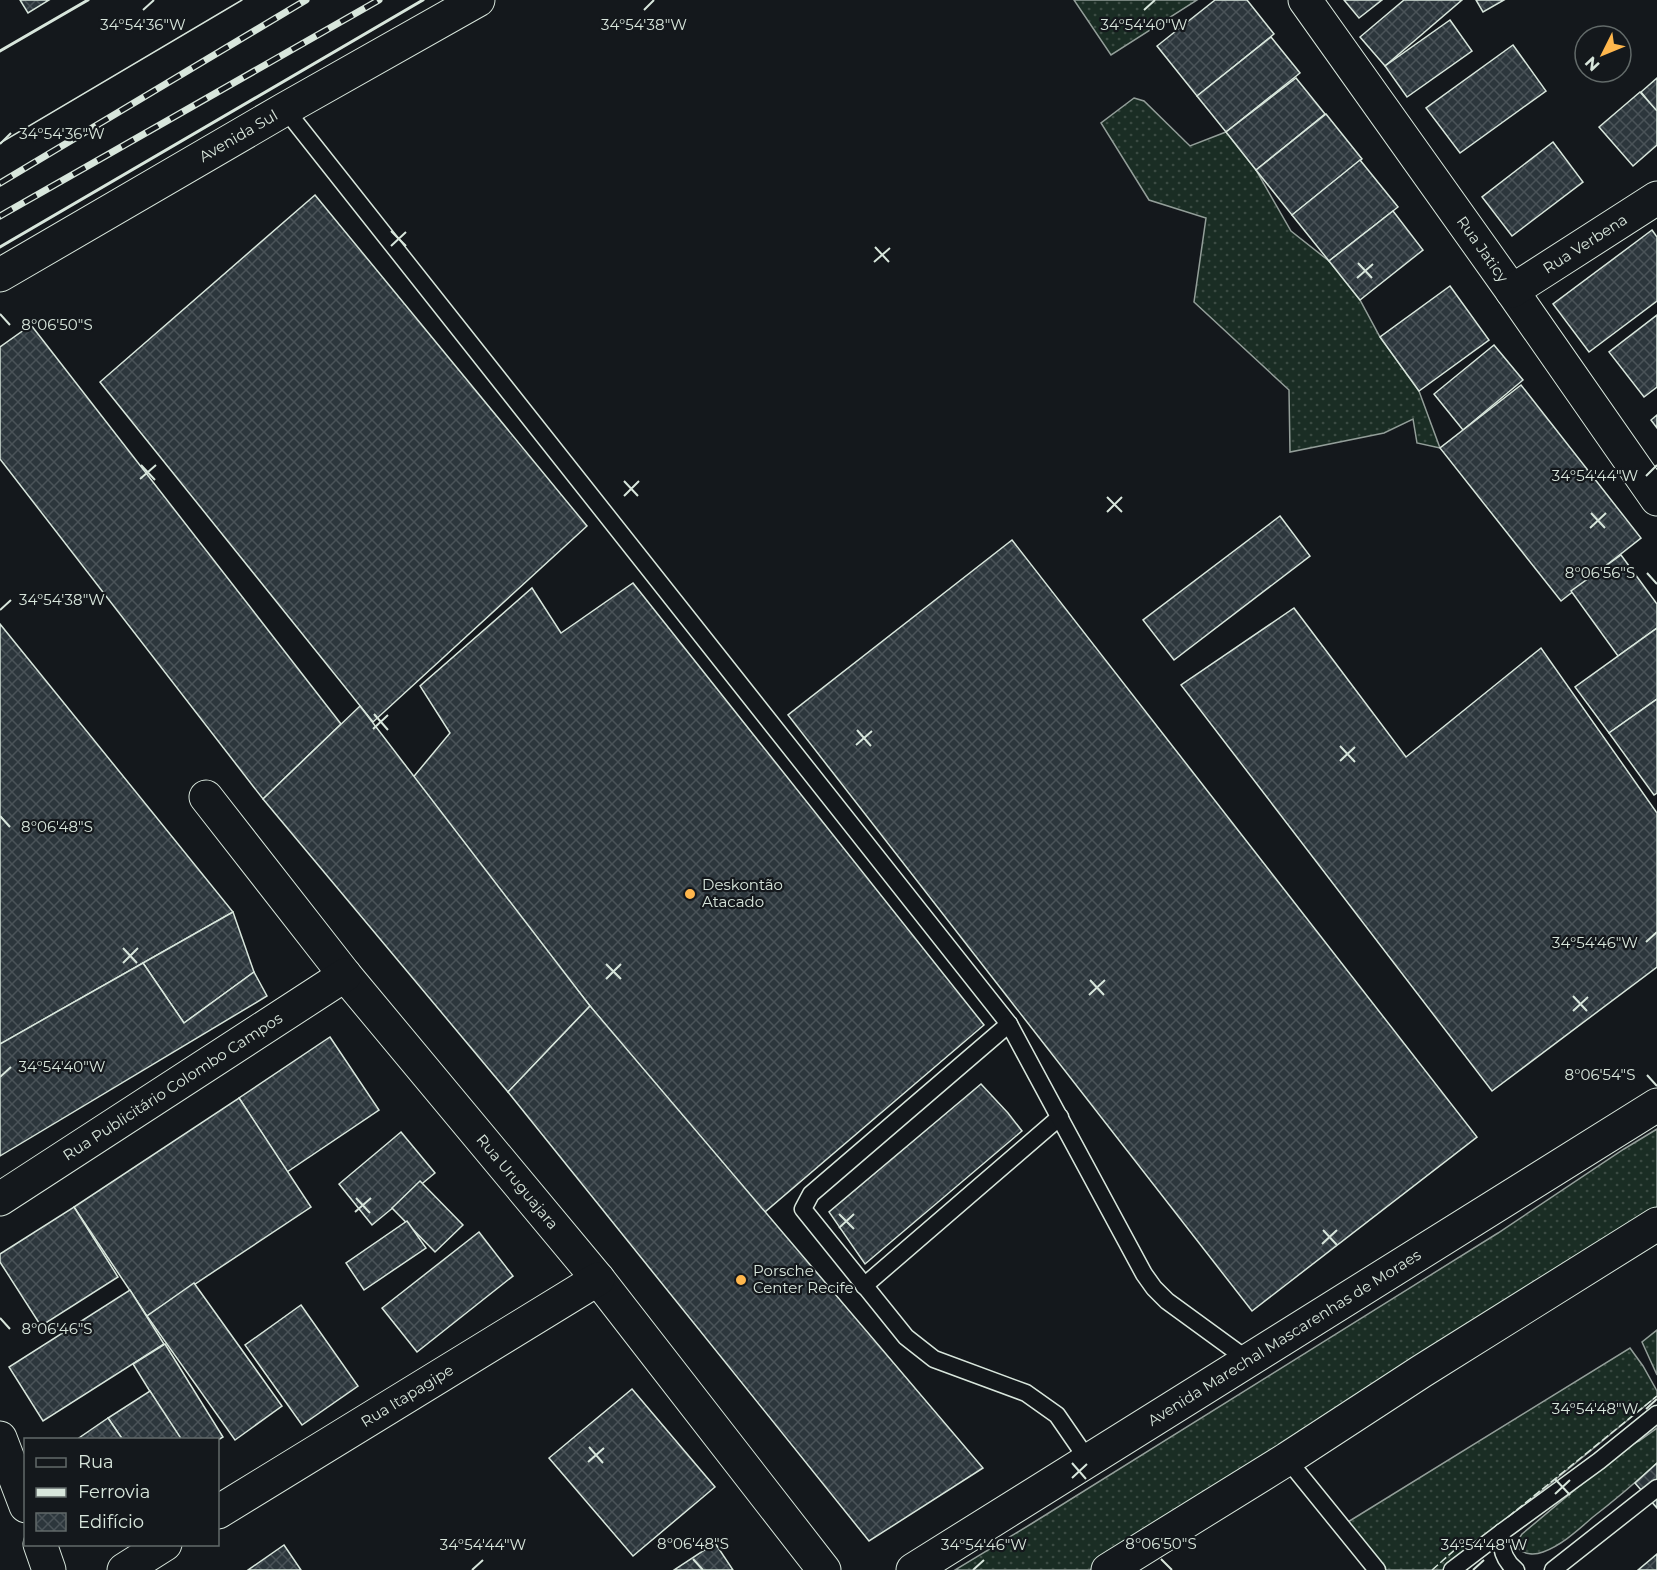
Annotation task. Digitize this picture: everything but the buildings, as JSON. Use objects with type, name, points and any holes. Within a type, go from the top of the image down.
[{"type":"main road","name":"Avenida Sul","points":[[0,275],[478,0]]},
{"type":"main road","name":"Rua Jaticy","points":[[1305,0],[1657,499]]},
{"type":"main road","name":"Rua Verbena","points":[[1512,291],[1657,198]]},
{"type":"main road","name":"Rua Uruguajara","points":[[206,797],[345,975],[598,1279],[824,1570]]},
{"type":"main road","name":"Rua Publicitário Colombo Campos","points":[[0,1199],[345,975]]},
{"type":"main road","name":"Avenida Marechal Mascarenhas de Moraes","points":[[913,1570],[1657,1105]]},
{"type":"main road","points":[[1108,1570],[1657,1224]]},
{"type":"main road","name":"Rua Itapagipe","points":[[219,1511],[598,1279]]},
{"type":"main road","points":[[0,1438],[24,1501]]},
{"type":"main road","points":[[40,1546],[49,1570]]},
{"type":"main road","points":[[123,1570],[163,1546]]},
{"type":"lane","points":[[285,109],[1010,1024],[1144,1274],[1154,1288],[1167,1301],[1248,1360]]},
{"type":"lane","points":[[1010,1024],[811,1194],[803,1209],[906,1337],[934,1359],[1026,1394],[1057,1415],[1088,1460]]},
{"type":"lane","points":[[864,1286],[1060,1117]]},
{"type":"lane","points":[[1452,1570],[1599,1461],[1657,1414]]},
{"type":"lane","points":[[1287,1459],[1377,1570]]},
{"type":"lane","points":[[1553,1570],[1657,1488]]},
{"type":"lane","points":[[1502,1532],[1500,1542],[1502,1550],[1507,1562],[1516,1570]]},
{"type":"green space","points":[[1074,0],[1197,0],[1111,55]]},
{"type":"green space","points":[[1134,98],[1144,101],[1190,146],[1226,132],[1256,170],[1291,231],[1329,261],[1360,300],[1380,337],[1419,391],[1440,448],[1417,443],[1413,419],[1384,433],[1290,452],[1289,390],[1194,302],[1206,218],[1149,200],[1101,123]]},
{"type":"green space","points":[[1657,1129],[1657,1215],[1090,1570],[955,1570],[1498,1233]]},
{"type":"green space","points":[[1657,1330],[1657,1375],[1642,1342]]},
{"type":"green space","points":[[1630,1348],[1643,1366],[1657,1391],[1657,1396],[1445,1570],[1385,1570],[1343,1525]]},
{"type":"green space","points":[[1657,1428],[1657,1463],[1633,1484],[1557,1545],[1533,1554],[1523,1552],[1518,1548],[1518,1540],[1522,1534],[1627,1446],[1639,1441]]},
{"type":"tram line","points":[[0,143],[242,0]]},
{"type":"railway","points":[[0,183],[306,0]]},
{"type":"railway","points":[[0,216],[379,0]]},
{"type":"fence","points":[[1508,1517],[1657,1396]]},
{"type":"fence","points":[[1432,1570],[1458,1547],[1476,1544]]},
{"type":"wall","points":[[0,51],[88,0]]},
{"type":"wall","points":[[0,247],[423,0]]},
{"type":"place","name":"Deskontão Atacado","points":[[690,894]]},
{"type":"place","name":"Porsche Center Recife","points":[[741,1280]]}]
